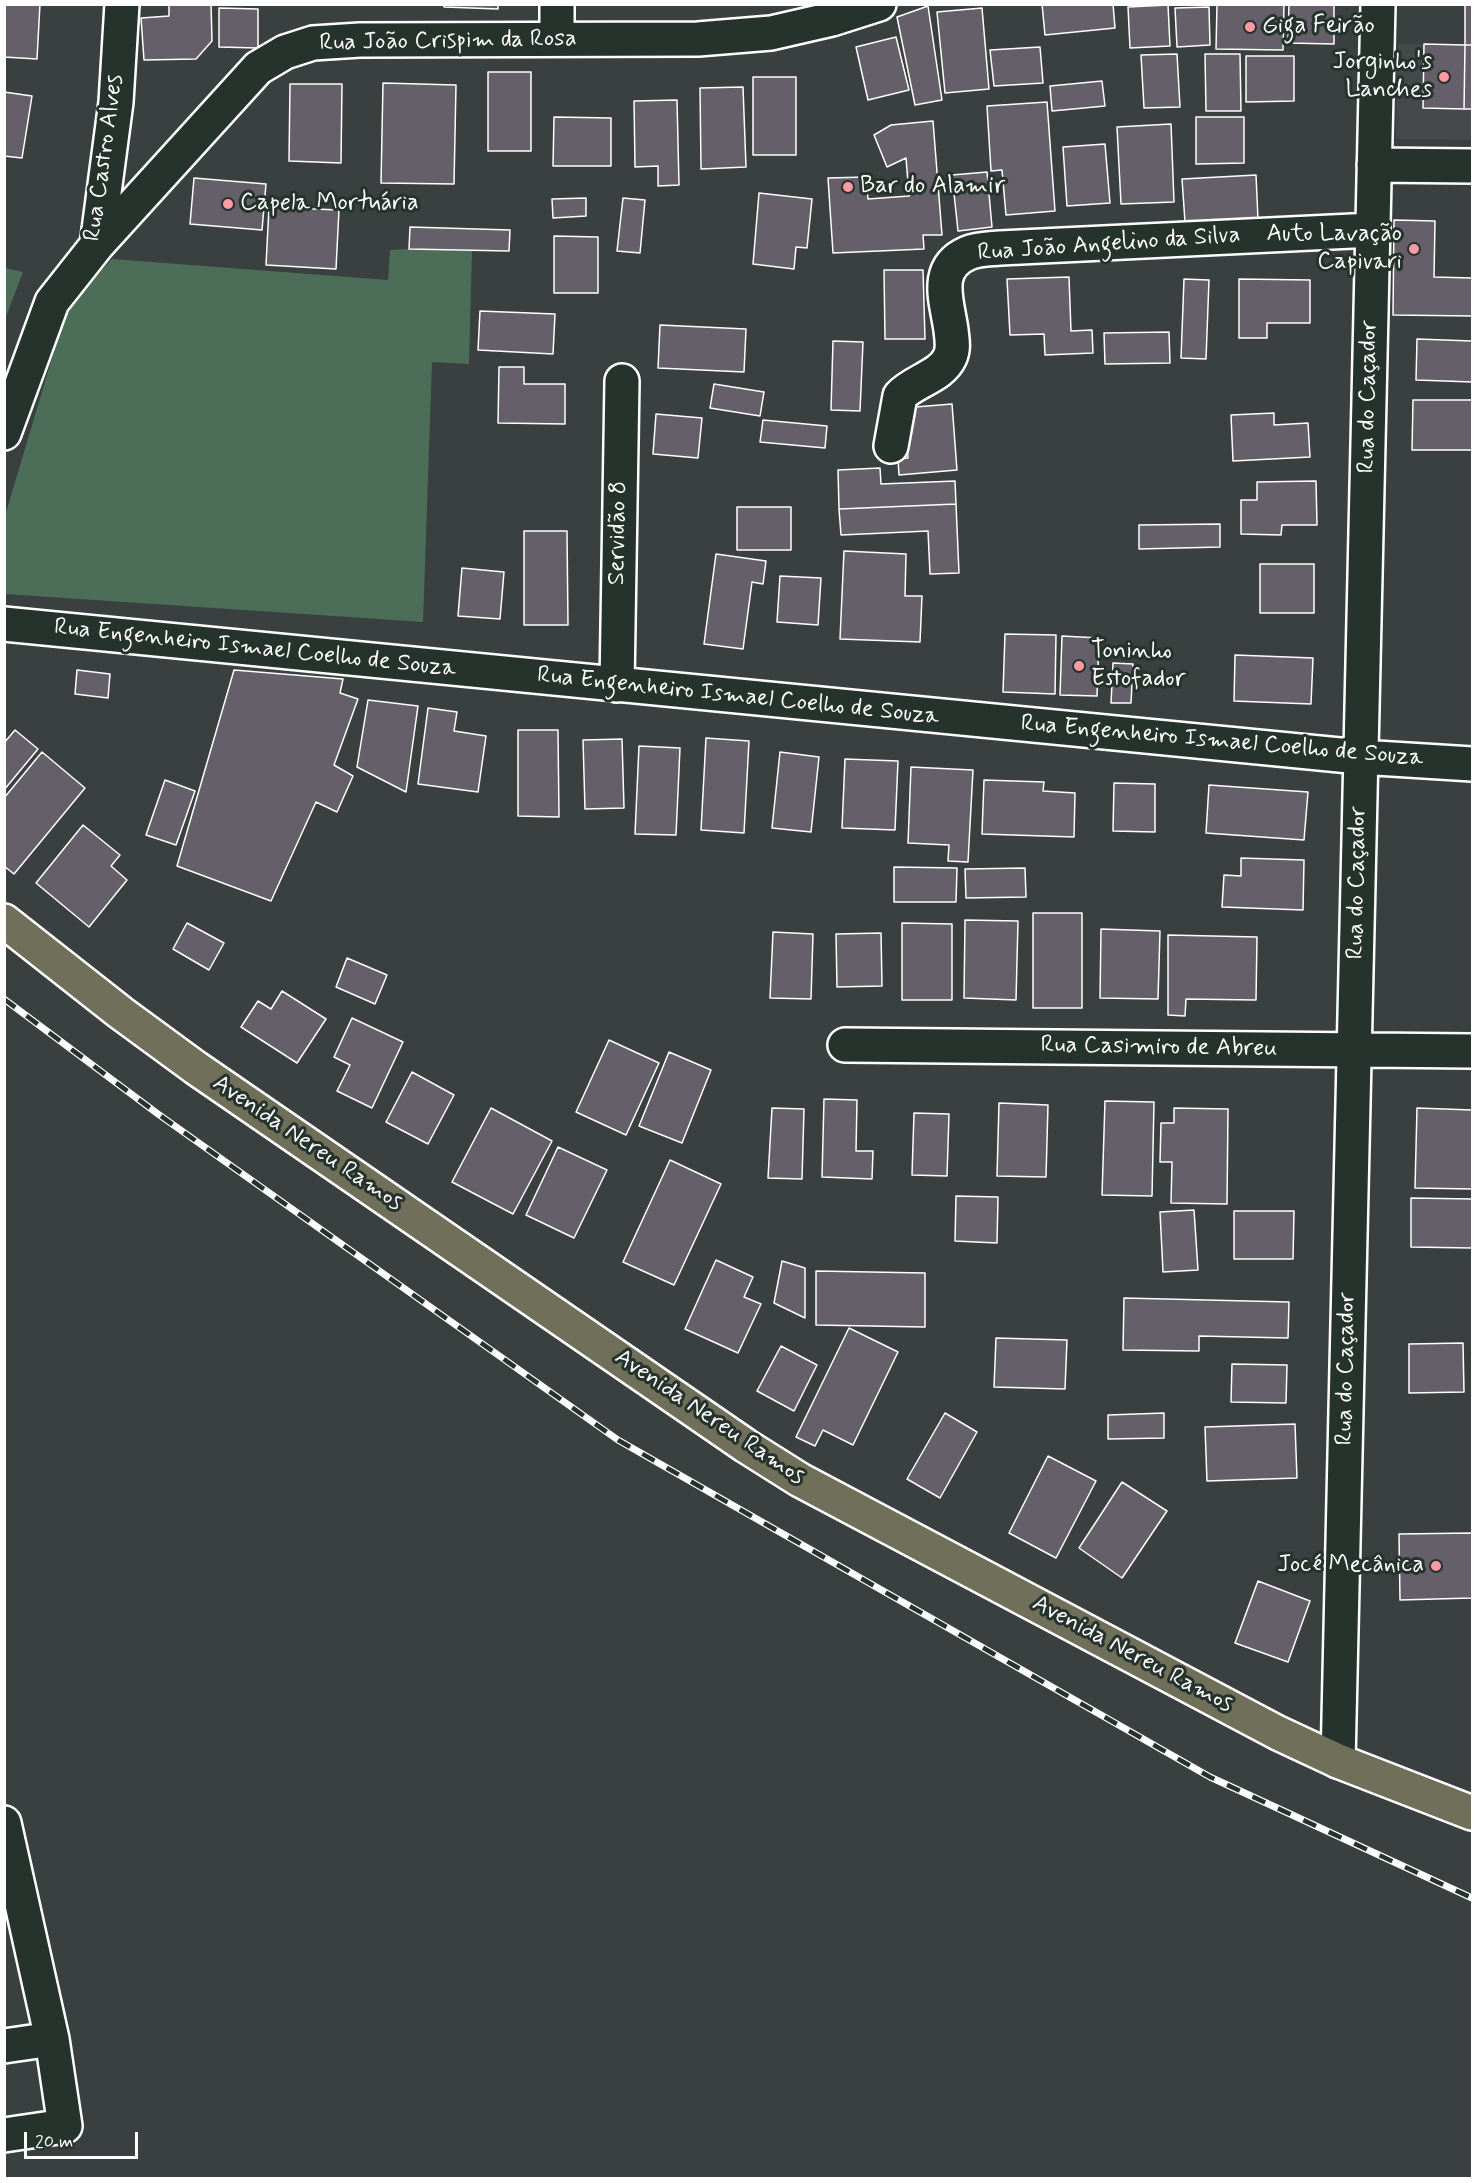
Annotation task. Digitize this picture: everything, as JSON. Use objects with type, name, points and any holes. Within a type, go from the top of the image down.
[{"type":"main road","name":"Avenida Nereu Ramos","points":[[4,921],[121,1013],[196,1068],[800,1480],[1278,1733],[1338,1761],[1473,1813]]},
{"type":"street","name":"Rua Castro Alves","points":[[4,433],[52,302],[97,245],[116,102],[122,4]]},
{"type":"street","points":[[557,38],[558,4]]},
{"type":"street","name":"Rua João Crispim da Rosa","points":[[97,245],[258,68],[285,52],[313,44],[360,40],[698,39],[771,33],[832,19],[879,4]]},
{"type":"street","name":"Rua do Caçador","points":[[1338,1761],[1378,4]]},
{"type":"street","points":[[1374,165],[1473,166]]},
{"type":"street","name":"Rua João Angelino da Silva","points":[[891,446],[900,396],[905,390],[941,368],[951,357],[953,346],[944,280],[952,263],[969,252],[1000,248],[1373,230]]},
{"type":"street","name":"Servidão 8","points":[[617,685],[622,381]]},
{"type":"street","name":"Rua Engenheiro Ismael Coelho de Souza","points":[[4,624],[1360,756],[1473,764]]},
{"type":"street","name":"Rua Casimiro de Abreu","points":[[845,1045],[1473,1051]]},
{"type":"street","points":[[4,1823],[52,2039],[65,2126],[4,2135]]},
{"type":"street","points":[[4,2046],[52,2039]]},
{"type":"shaded area","points":[[1398,44],[1472,45],[1472,140],[1396,139]]},
{"type":"green space","points":[[390,250],[472,251],[469,364],[432,362],[423,622],[5,594],[4,519],[67,308],[112,259],[388,280]]},
{"type":"green space","points":[[4,268],[23,272],[5,319]]},
{"type":"building","points":[[4,4],[40,4],[37,59],[4,57]]},
{"type":"building","points":[[169,4],[211,4],[212,41],[196,59],[144,60],[141,18],[169,16]]},
{"type":"building","points":[[444,4],[498,4],[498,9],[444,7]]},
{"type":"building","points":[[1042,4],[1113,4],[1115,28],[1045,35]]},
{"type":"building","name":"Giga Feirão","points":[[1217,4],[1284,4],[1283,50],[1216,49]]},
{"type":"building","points":[[1289,4],[1334,4],[1334,44],[1288,43]]},
{"type":"building","points":[[1465,4],[1472,4],[1472,45],[1465,45]]},
{"type":"building","points":[[1168,5],[1170,46],[1130,48],[1128,7]]},
{"type":"building","points":[[928,6],[942,100],[915,105],[897,17]]},
{"type":"building","points":[[1209,7],[1210,45],[1177,47],[1175,8]]},
{"type":"building","points":[[219,8],[258,9],[258,48],[219,47]]},
{"type":"building","points":[[982,8],[989,89],[945,93],[937,12]]},
{"type":"building","points":[[896,37],[909,90],[868,100],[856,47]]},
{"type":"building","name":"Jorginho's Lanches","points":[[1424,44],[1465,45],[1464,109],[1423,108]]},
{"type":"building","points":[[1465,45],[1472,45],[1472,109],[1464,109]]},
{"type":"building","points":[[1040,47],[1043,83],[994,86],[990,50]]},
{"type":"building","points":[[1177,54],[1180,107],[1144,108],[1141,55]]},
{"type":"building","points":[[1205,54],[1240,54],[1241,111],[1206,111]]},
{"type":"building","points":[[1246,56],[1294,56],[1294,101],[1246,102]]},
{"type":"building","points":[[488,72],[531,72],[531,151],[488,151]]},
{"type":"building","points":[[753,77],[796,77],[796,155],[753,155]]},
{"type":"building","points":[[1102,81],[1105,106],[1052,111],[1050,86]]},
{"type":"building","points":[[383,83],[456,85],[454,184],[381,183]]},
{"type":"building","points":[[290,84],[342,84],[341,163],[289,161]]},
{"type":"building","points":[[743,87],[746,167],[701,169],[700,88]]},
{"type":"building","points":[[4,92],[32,96],[22,158],[4,156]]},
{"type":"building","points":[[677,100],[679,185],[658,186],[658,166],[635,167],[634,101]]},
{"type":"building","points":[[1047,102],[1055,211],[1006,215],[1002,170],[991,171],[987,106]]},
{"type":"building","points":[[554,117],[611,118],[611,166],[553,166]]},
{"type":"building","points":[[1196,117],[1244,117],[1244,163],[1196,164]]},
{"type":"building","name":"Bar do Alamir","points":[[933,121],[942,235],[923,235],[924,249],[833,253],[828,178],[866,177],[868,199],[909,196],[906,158],[887,167],[874,135],[891,125]]},
{"type":"building","points":[[1171,124],[1174,202],[1121,204],[1117,127]]},
{"type":"building","points":[[1105,144],[1110,203],[1067,206],[1063,147]]},
{"type":"building","points":[[987,172],[992,227],[958,231],[952,175]]},
{"type":"building","points":[[1256,175],[1258,219],[1185,222],[1182,179]]},
{"type":"building","name":"Capela Mortuária","points":[[194,178],[266,184],[262,230],[190,224]]},
{"type":"building","points":[[759,193],[812,199],[807,248],[796,247],[794,269],[753,264]]},
{"type":"building","points":[[586,198],[586,216],[553,218],[552,199]]},
{"type":"building","points":[[623,198],[645,200],[640,253],[617,251]]},
{"type":"building","points":[[269,207],[339,210],[336,269],[266,265]]},
{"type":"building","name":"Auto Lavação Capivari","points":[[1394,220],[1435,221],[1434,277],[1472,278],[1472,316],[1393,315]]},
{"type":"building","points":[[410,227],[510,230],[509,251],[409,249]]},
{"type":"building","points":[[554,236],[598,237],[598,293],[554,293]]},
{"type":"building","points":[[884,270],[923,270],[925,339],[885,339]]},
{"type":"building","points":[[1069,277],[1071,331],[1092,330],[1093,353],[1045,355],[1044,334],[1010,335],[1007,279]]},
{"type":"building","points":[[1184,279],[1209,280],[1206,359],[1181,358]]},
{"type":"building","points":[[1239,279],[1310,280],[1310,323],[1267,323],[1267,338],[1239,338]]},
{"type":"building","points":[[480,311],[555,314],[553,354],[478,350]]},
{"type":"building","points":[[660,325],[746,329],[744,372],[658,368]]},
{"type":"building","points":[[1169,332],[1170,363],[1105,364],[1104,333]]},
{"type":"building","points":[[1417,339],[1472,341],[1472,382],[1416,380]]},
{"type":"building","points":[[833,341],[863,342],[860,411],[831,410]]},
{"type":"building","points":[[499,367],[524,367],[524,384],[565,384],[565,424],[498,423]]},
{"type":"building","points":[[714,384],[764,392],[760,416],[710,408]]},
{"type":"building","points":[[1413,400],[1472,400],[1472,450],[1412,450]]},
{"type":"building","points":[[952,404],[957,470],[899,475],[898,459],[908,458],[903,408]]},
{"type":"building","points":[[1274,413],[1274,425],[1308,423],[1310,457],[1233,461],[1231,415]]},
{"type":"building","points":[[656,414],[702,418],[698,458],[653,454]]},
{"type":"building","points":[[763,420],[827,426],[825,448],[760,442]]},
{"type":"building","points":[[880,468],[881,484],[955,481],[956,504],[839,509],[838,470]]},
{"type":"building","points":[[1316,481],[1317,525],[1282,525],[1281,535],[1241,534],[1241,500],[1257,500],[1257,482]]},
{"type":"building","points":[[956,504],[959,573],[930,574],[928,531],[841,535],[839,509]]},
{"type":"building","points":[[737,507],[791,507],[791,550],[737,550]]},
{"type":"building","points":[[1220,524],[1220,547],[1139,549],[1139,525]]},
{"type":"building","points":[[524,531],[567,531],[568,625],[524,625]]},
{"type":"building","points":[[844,551],[906,554],[905,596],[922,596],[920,642],[840,639]]},
{"type":"building","points":[[716,554],[766,561],[763,584],[752,582],[743,649],[704,644]]},
{"type":"building","points":[[1260,564],[1314,564],[1314,613],[1260,613]]},
{"type":"building","points":[[462,568],[504,572],[500,619],[458,616]]},
{"type":"building","points":[[780,576],[821,578],[818,625],[777,622]]},
{"type":"building","points":[[1005,634],[1056,635],[1055,694],[1003,692]]},
{"type":"building","name":"Toninho Estofador","points":[[1062,636],[1099,638],[1097,696],[1060,695]]},
{"type":"building","points":[[1235,655],[1313,658],[1311,704],[1234,701]]},
{"type":"building","points":[[1113,663],[1133,664],[1131,703],[1111,703]]},
{"type":"building","points":[[77,670],[110,674],[108,698],[75,694]]},
{"type":"building","points":[[234,670],[343,679],[340,693],[358,699],[334,765],[353,776],[337,812],[316,802],[271,901],[177,866]]},
{"type":"building","points":[[368,700],[418,706],[406,792],[357,767]]},
{"type":"building","points":[[428,708],[457,712],[454,731],[486,736],[478,792],[418,784]]},
{"type":"building","points":[[15,730],[38,749],[4,790],[4,743]]},
{"type":"building","points":[[518,730],[558,730],[559,817],[518,816]]},
{"type":"building","points":[[706,738],[749,741],[744,833],[701,830]]},
{"type":"building","points":[[622,739],[624,808],[585,809],[583,740]]},
{"type":"building","points":[[639,746],[680,748],[676,835],[635,834]]},
{"type":"building","points":[[42,752],[85,788],[14,874],[4,866],[4,798]]},
{"type":"building","points":[[780,752],[819,757],[811,832],[772,828]]},
{"type":"building","points":[[845,759],[898,761],[895,830],[842,828]]},
{"type":"building","points":[[911,767],[973,770],[968,862],[948,861],[949,845],[908,843]]},
{"type":"building","points":[[165,780],[195,791],[176,845],[146,835]]},
{"type":"building","points":[[984,780],[1044,782],[1043,791],[1075,793],[1074,837],[982,834]]},
{"type":"building","points":[[1114,783],[1155,784],[1155,832],[1113,831]]},
{"type":"building","points":[[1209,785],[1308,792],[1304,840],[1206,833]]},
{"type":"building","points":[[83,825],[120,855],[111,866],[127,880],[89,927],[36,883]]},
{"type":"building","points":[[1241,858],[1304,860],[1303,910],[1222,907],[1224,875],[1241,876]]},
{"type":"building","points":[[894,867],[957,868],[956,902],[894,902]]},
{"type":"building","points":[[1025,868],[1026,897],[966,898],[965,869]]},
{"type":"building","points":[[1033,913],[1082,913],[1082,1008],[1033,1008]]},
{"type":"building","points":[[965,920],[1018,921],[1016,1000],[964,998]]},
{"type":"building","points":[[187,923],[224,943],[209,970],[173,949]]},
{"type":"building","points":[[902,923],[952,924],[952,1000],[902,1000]]},
{"type":"building","points":[[1101,929],[1160,931],[1158,999],[1100,998]]},
{"type":"building","points":[[773,932],[813,934],[811,999],[770,998]]},
{"type":"building","points":[[881,933],[882,986],[837,987],[836,934]]},
{"type":"building","points":[[1168,935],[1257,937],[1256,1000],[1186,999],[1185,1016],[1168,1015]]},
{"type":"building","points":[[347,958],[387,975],[375,1004],[336,987]]},
{"type":"building","points":[[282,991],[326,1019],[297,1063],[241,1027],[258,1001],[271,1009]]},
{"type":"building","points":[[352,1018],[403,1042],[372,1108],[337,1091],[350,1065],[334,1057]]},
{"type":"building","points":[[609,1040],[659,1063],[626,1135],[576,1112]]},
{"type":"building","points":[[669,1052],[711,1070],[682,1143],[639,1126]]},
{"type":"building","points":[[412,1072],[454,1095],[428,1144],[386,1122]]},
{"type":"building","points":[[824,1099],[857,1100],[856,1151],[873,1151],[872,1179],[822,1177]]},
{"type":"building","points":[[1105,1101],[1154,1102],[1152,1196],[1102,1195]]},
{"type":"building","points":[[999,1103],[1048,1105],[1046,1177],[997,1176]]},
{"type":"building","points":[[491,1108],[552,1141],[513,1214],[452,1182]]},
{"type":"building","points":[[772,1108],[804,1109],[802,1179],[768,1178]]},
{"type":"building","points":[[1174,1108],[1228,1109],[1227,1204],[1171,1203],[1172,1162],[1160,1162],[1161,1123],[1174,1123]]},
{"type":"building","points":[[1417,1108],[1472,1110],[1472,1189],[1415,1188]]},
{"type":"building","points":[[914,1113],[949,1114],[947,1176],[912,1175]]},
{"type":"building","points":[[558,1147],[607,1170],[574,1238],[526,1215]]},
{"type":"building","points":[[670,1160],[721,1184],[674,1285],[623,1262]]},
{"type":"building","points":[[956,1196],[998,1197],[997,1243],[955,1241]]},
{"type":"building","points":[[1411,1198],[1472,1199],[1472,1248],[1411,1247]]},
{"type":"building","points":[[1194,1210],[1198,1270],[1163,1272],[1160,1212]]},
{"type":"building","points":[[1234,1211],[1294,1211],[1293,1259],[1234,1259]]},
{"type":"building","points":[[716,1260],[753,1277],[744,1297],[761,1304],[738,1353],[685,1329]]},
{"type":"building","points":[[782,1261],[805,1268],[805,1318],[774,1303]]},
{"type":"building","points":[[816,1271],[925,1273],[925,1327],[816,1325]]},
{"type":"building","points":[[1124,1298],[1289,1302],[1288,1338],[1199,1336],[1199,1351],[1123,1350]]},
{"type":"building","points":[[849,1328],[898,1352],[853,1445],[823,1430],[815,1446],[796,1437]]},
{"type":"building","points":[[996,1338],[1067,1340],[1065,1389],[994,1387]]},
{"type":"building","points":[[1463,1343],[1464,1392],[1409,1393],[1409,1344]]},
{"type":"building","points":[[781,1346],[817,1365],[794,1411],[757,1391]]},
{"type":"building","points":[[1232,1364],[1287,1365],[1286,1403],[1231,1402]]},
{"type":"building","points":[[945,1413],[977,1432],[940,1498],[907,1479]]},
{"type":"building","points":[[1164,1413],[1164,1438],[1108,1439],[1108,1415]]},
{"type":"building","points":[[1295,1424],[1297,1478],[1207,1481],[1205,1427]]},
{"type":"building","points":[[1048,1456],[1096,1481],[1056,1558],[1009,1533]]},
{"type":"building","points":[[1122,1482],[1167,1511],[1122,1578],[1079,1548]]},
{"type":"building","name":"Jocé Mecânica","points":[[1472,1533],[1472,1598],[1400,1600],[1399,1534]]},
{"type":"building","points":[[1258,1581],[1310,1601],[1288,1662],[1235,1643]]},
{"type":"railway","points":[[4,999],[158,1114],[618,1440],[1210,1777],[1472,1898]]},
{"type":"place","name":"Giga Feirão","points":[[1250,27]]},
{"type":"place","name":"Jorginho's Lanches","points":[[1444,77]]},
{"type":"place","name":"Bar do Alamir","points":[[848,187]]},
{"type":"place","name":"Capela Mortuária","points":[[228,204]]},
{"type":"place","name":"Auto Lavação Capivari","points":[[1414,249]]},
{"type":"place","name":"Toninho Estofador","points":[[1079,666]]},
{"type":"place","name":"Jocé Mecânica","points":[[1436,1566]]}]
